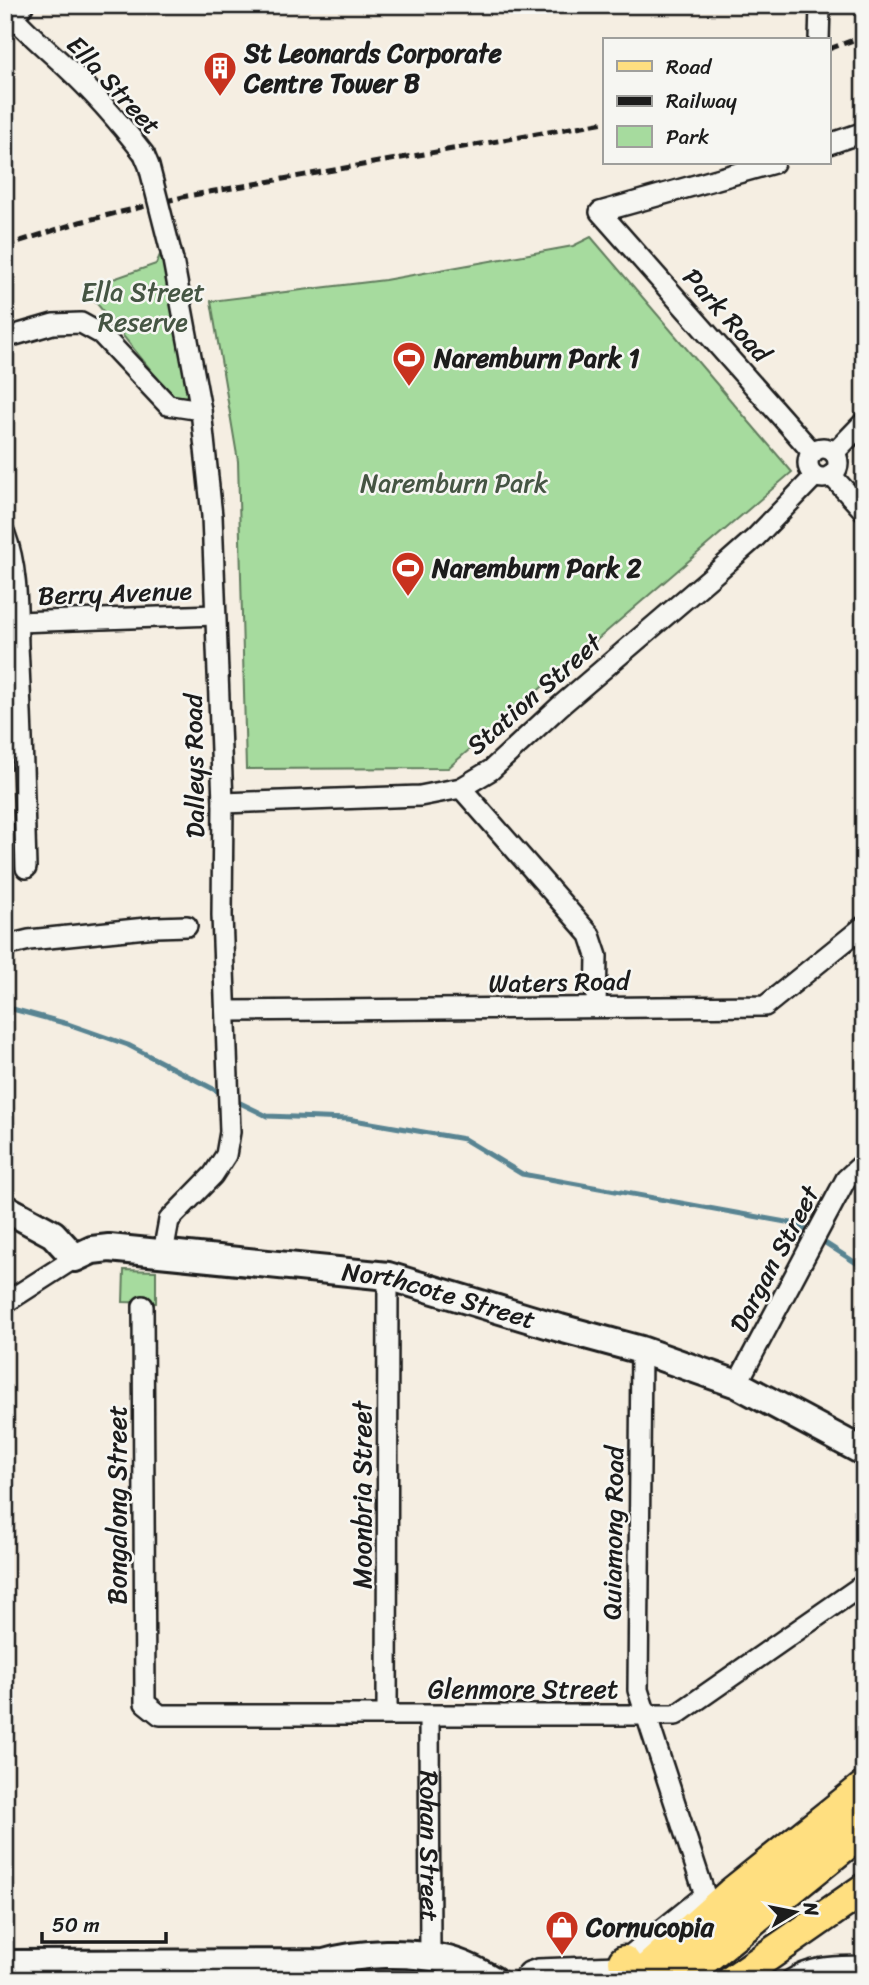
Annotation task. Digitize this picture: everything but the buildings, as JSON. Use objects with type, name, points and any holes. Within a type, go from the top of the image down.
[{"type":"highway","points":[[646,1974],[733,1895],[864,1790]]},
{"type":"highway","points":[[646,1974],[864,1828]]},
{"type":"main road","points":[[733,1980],[864,1889]]},
{"type":"street","points":[[819,8],[819,38]]},
{"type":"street","name":"Ella Street","points":[[12,12],[40,45],[64,65],[113,115],[144,154],[173,260],[201,410]]},
{"type":"street","points":[[830,144],[864,132]]},
{"type":"street","name":"Park Road","points":[[770,164],[600,212],[813,453]]},
{"type":"street","points":[[5,338],[53,324],[80,323],[101,334],[168,405],[201,410]]},
{"type":"street","name":"Dalleys Road","points":[[163,1253],[169,1220],[214,1175],[226,1155],[230,1132],[222,915],[223,803],[212,516],[201,410]]},
{"type":"street","points":[[834,453],[864,422]]},
{"type":"street","points":[[834,453],[824,449],[813,453],[809,457],[808,466],[864,512]]},
{"type":"street","points":[[823,476],[837,466],[834,453]]},
{"type":"street","name":"Station Street","points":[[223,803],[420,796],[461,788],[491,770],[823,476]]},
{"type":"street","points":[[5,534],[12,551],[17,622],[26,868]]},
{"type":"street","name":"Berry Avenue","points":[[17,622],[215,615]]},
{"type":"street","points":[[461,788],[590,935],[597,956],[596,1007]]},
{"type":"street","points":[[5,946],[29,940],[187,926]]},
{"type":"street","name":"Waters Road","points":[[226,1011],[765,1006],[864,926]]},
{"type":"street","name":"Dargan Street","points":[[737,1384],[846,1179],[859,1167],[864,1166]]},
{"type":"street","points":[[5,1208],[53,1234],[75,1258],[5,1303]]},
{"type":"street","name":"Northcote Street","points":[[75,1258],[92,1250],[108,1248],[388,1276],[642,1350],[737,1384],[864,1452]]},
{"type":"street","name":"Moonbria Street","points":[[387,1714],[388,1276]]},
{"type":"street","name":"Bongalong Street","points":[[143,1306],[145,1703]]},
{"type":"street","name":"Quiamong Road","points":[[642,1350],[638,1690],[705,1895],[646,1974]]},
{"type":"street","name":"Glenmore Street","points":[[145,1703],[160,1715],[676,1715],[864,1584]]},
{"type":"street","name":"Rohan Street","points":[[429,1716],[434,1971]]},
{"type":"street","points":[[5,1964],[170,1972],[324,1963],[356,1956],[434,1971],[460,1964],[494,1980]]},
{"type":"street","points":[[791,1980],[809,1970],[864,1966]]},
{"type":"street","points":[[522,1980],[528,1972],[538,1969],[610,1967],[646,1974]]},
{"type":"green space","name":"Naremburn Park","points":[[591,237],[792,472],[448,768],[246,769],[238,461],[211,301],[385,280],[573,246]]},
{"type":"green space","name":"Ella Street Reserve","points":[[165,244],[191,392],[185,397],[177,398],[171,395],[85,289],[156,264]]},
{"type":"green space","points":[[124,1270],[156,1271],[156,1303],[123,1302]]},
{"type":"waterway","points":[[5,1007],[68,1024],[128,1045],[223,1094]]},
{"type":"waterway","points":[[234,1100],[267,1116],[348,1119],[464,1139],[522,1174],[797,1224],[811,1234]]},
{"type":"waterway","points":[[819,1239],[864,1268]]},
{"type":"railway","points":[[830,49],[864,36]]},
{"type":"railway","points":[[5,246],[80,222],[187,196],[603,122]]},
{"type":"place","name":"St Leonards Corporate Centre Tower B","points":[[220,98]]},
{"type":"place","name":"Naremburn Park 1","points":[[409,388]]},
{"type":"place","name":"Naremburn Park 2","points":[[408,598]]},
{"type":"place","name":"Cornucopia","points":[[562,1957]]}]
